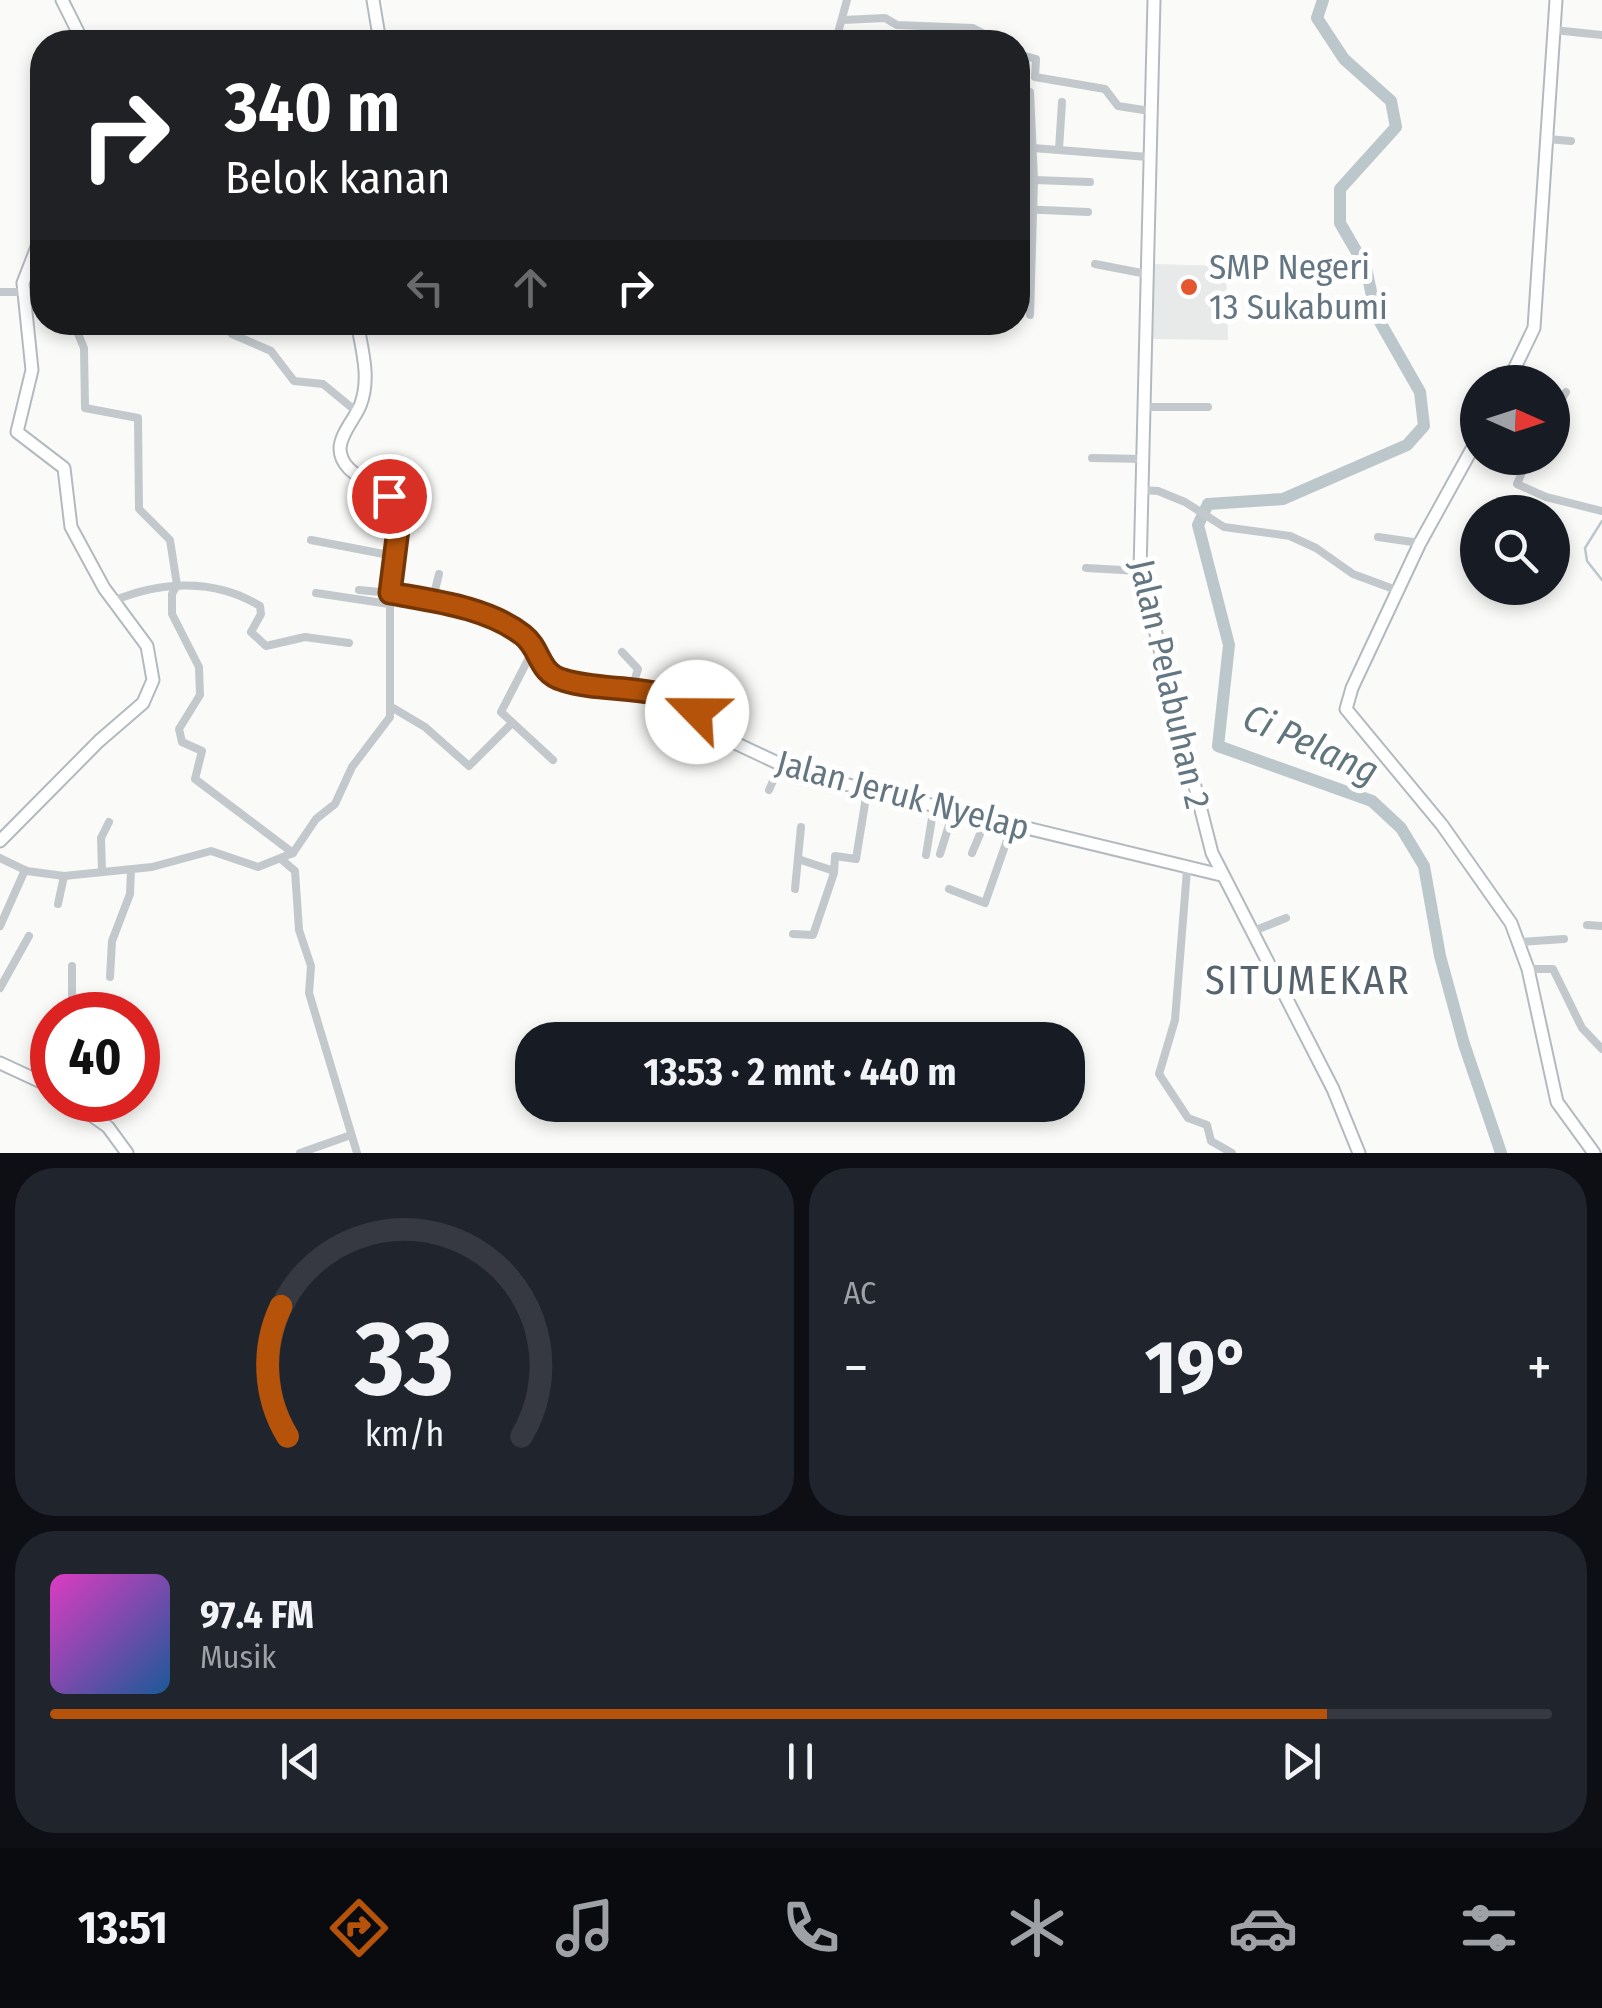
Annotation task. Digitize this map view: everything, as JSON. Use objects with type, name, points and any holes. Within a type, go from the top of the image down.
[{"type":"street","points":[[62,0],[77,30]]},
{"type":"street","points":[[373,0],[378,30]]},
{"type":"street","points":[[840,30],[847,0]]},
{"type":"street","name":"Jalan Pelabuhan 2","points":[[1154,0],[1140,571],[1198,810],[1221,875],[1333,1090],[1358,1153]]},
{"type":"street","points":[[1516,365],[1534,328],[1556,0]]},
{"type":"street","points":[[843,20],[885,18],[897,25],[921,22],[977,30]]},
{"type":"street","points":[[1554,30],[1602,35]]},
{"type":"street","points":[[1030,57],[1036,59],[1035,76],[1105,89],[1118,106],[1150,110]]},
{"type":"street","points":[[1030,92],[1034,180],[1030,316]]},
{"type":"street","points":[[1060,149],[1062,102]]},
{"type":"street","points":[[1547,139],[1571,141]]},
{"type":"street","points":[[1033,148],[1148,157]]},
{"type":"street","points":[[1034,180],[1090,182]]},
{"type":"street","points":[[1033,209],[1088,212]]},
{"type":"street","points":[[0,842],[148,694],[154,672],[150,654],[113,601],[68,519],[70,483],[64,468],[16,432],[32,370],[24,292],[30,261]]},
{"type":"street","points":[[1096,264],[1148,274]]},
{"type":"street","points":[[0,292],[30,292]]},
{"type":"street","points":[[78,335],[84,348],[85,408],[138,418],[139,509],[167,534],[176,586],[172,614],[183,644],[195,658],[201,683],[200,695],[179,730],[182,742],[202,751],[194,779],[293,852]]},
{"type":"street","points":[[234,335],[271,350],[294,381],[323,384],[357,412]]},
{"type":"street","points":[[0,858],[24,870],[64,876],[131,870],[222,852],[258,868],[293,852],[316,819],[335,804],[352,767],[388,722],[393,708],[390,598],[399,521],[385,492],[352,471],[341,454],[342,440],[357,412],[365,376],[359,335]]},
{"type":"street","points":[[1144,408],[1208,407]]},
{"type":"street","points":[[1092,458],[1142,459]]},
{"type":"street","points":[[1460,471],[1420,543],[1352,688],[1347,713],[1477,871],[1520,942],[1557,1102],[1594,1153]]},
{"type":"street","points":[[1521,475],[1517,484],[1546,497],[1602,511]]},
{"type":"street","points":[[1140,490],[1158,491],[1185,502],[1227,528],[1290,536],[1316,548],[1353,574],[1399,591]]},
{"type":"street","points":[[1378,537],[1420,543]]},
{"type":"street","points":[[312,540],[394,556]]},
{"type":"street","points":[[1086,568],[1140,571]]},
{"type":"street","points":[[432,602],[439,574]]},
{"type":"street","points":[[113,601],[162,585],[224,590],[260,606],[262,611],[252,633],[268,646],[304,637],[349,642]]},
{"type":"street","points":[[359,590],[390,598]]},
{"type":"street","points":[[316,593],[390,598]]},
{"type":"street","name":"Jalan Jeruk Nyelap","points":[[390,598],[463,608],[523,636],[543,668],[558,679],[632,688],[684,703],[716,734],[780,765],[867,791],[1221,875]]},
{"type":"street","points":[[533,650],[501,707],[502,714],[553,760]]},
{"type":"street","points":[[622,652],[638,670],[632,688]]},
{"type":"street","points":[[393,708],[426,727],[469,766],[512,723]]},
{"type":"street","points":[[769,790],[780,765]]},
{"type":"street","points":[[794,934],[813,935],[834,873],[831,870],[835,856],[856,859],[867,791]]},
{"type":"street","points":[[926,855],[934,806]]},
{"type":"street","points":[[940,854],[953,812]]},
{"type":"street","points":[[972,852],[986,820]]},
{"type":"street","points":[[102,872],[101,842],[109,822]]},
{"type":"street","points":[[949,889],[985,904],[1012,826]]},
{"type":"street","points":[[795,889],[801,860],[801,828]]},
{"type":"street","points":[[280,858],[294,872],[299,930],[311,966],[309,994],[356,1153]]},
{"type":"street","points":[[801,860],[831,870]]},
{"type":"street","points":[[0,926],[24,870]]},
{"type":"street","points":[[110,977],[112,941],[130,894],[131,870]]},
{"type":"street","points":[[1187,870],[1175,1020],[1158,1071],[1185,1115],[1207,1125],[1211,1140],[1232,1153]]},
{"type":"street","points":[[58,904],[64,876]]},
{"type":"street","points":[[1252,932],[1286,918]]},
{"type":"street","points":[[1587,925],[1602,926]]},
{"type":"street","points":[[0,988],[29,936]]},
{"type":"street","points":[[1520,942],[1564,939]]},
{"type":"street","points":[[72,966],[72,992]]},
{"type":"street","points":[[1528,969],[1553,969],[1582,1028],[1602,1050]]},
{"type":"street","points":[[0,1064],[30,1077]]},
{"type":"street","points":[[101,1122],[127,1153]]},
{"type":"street","points":[[300,1153],[351,1135]]},
{"type":"shaded area","name":"SMP Negeri 13 Sukabumi","points":[[1152,264],[1226,266],[1228,340],[1151,339]]},
{"type":"waterway","name":"Ci Pelang","points":[[1323,0],[1317,18],[1344,59],[1391,101],[1396,127],[1340,189],[1340,223],[1366,268],[1376,315],[1420,392],[1424,426],[1407,445],[1283,499],[1208,504],[1198,525],[1229,645],[1218,746],[1372,801],[1401,828],[1424,866],[1440,956],[1464,1044],[1501,1153]]},
{"type":"waterway","points":[[1602,521],[1585,548],[1587,561],[1602,580]]},
{"type":"place","name":"SMP Negeri 13 Sukabumi","points":[[1189,287]]},
{"type":"district","name":"SITUMEKAR","points":[[1308,981]]},
{"type":"route","points":[[389,496],[399,521],[390,593],[463,608],[518,633],[530,643],[543,668],[558,679],[632,688],[684,703],[697,712]]}]
